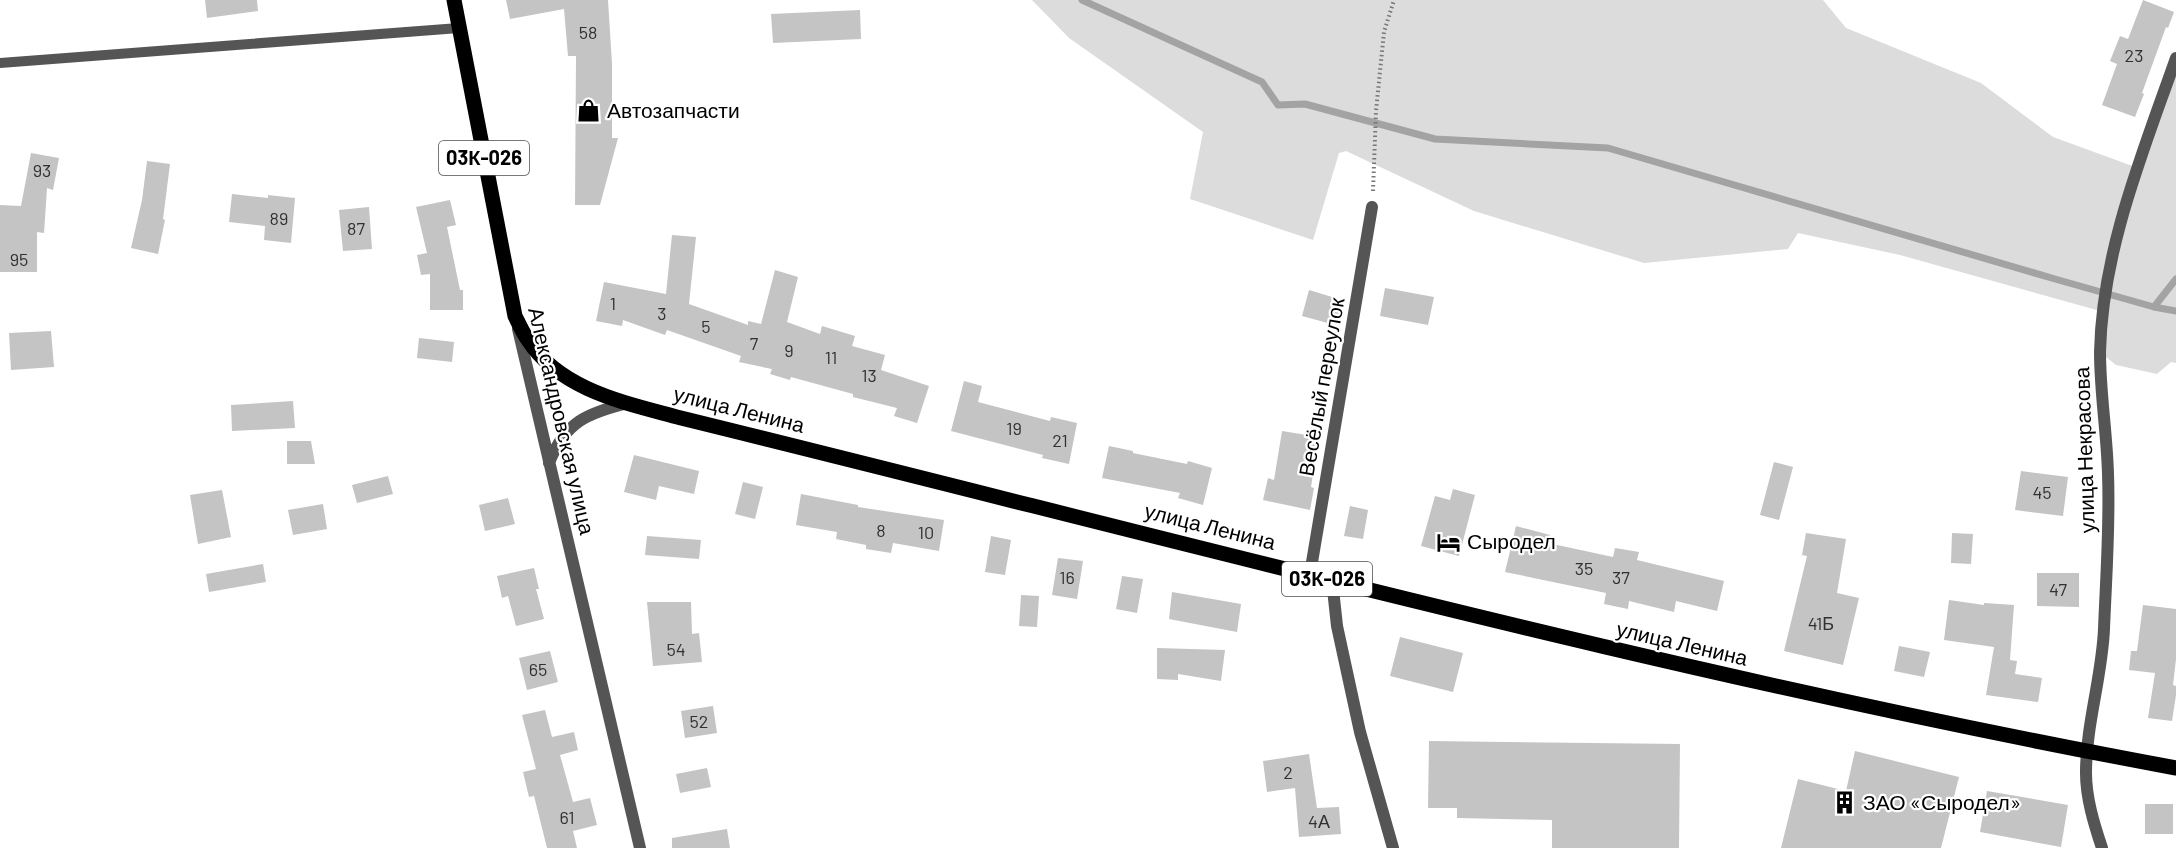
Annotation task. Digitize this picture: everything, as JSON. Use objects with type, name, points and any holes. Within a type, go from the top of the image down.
[{"type":"main road","name":"Александровская улица","points":[[454,0],[515,316]]},
{"type":"main road","name":"улица Ленина","points":[[515,316],[528,341],[557,372],[579,385],[628,403],[1705,671],[1942,723],[2176,768]]},
{"type":"street","name":"улица Некрасова","points":[[2102,848],[2090,810],[2086,775],[2087,752],[2104,638],[2108,538],[2108,474],[2100,352],[2111,256],[2176,58]]},
{"type":"street","name":"Весёлый переулок","points":[[1310,574],[1372,207]]},
{"type":"street","name":"Александровская улица","points":[[515,316],[640,848]]},
{"type":"street","points":[[549,463],[553,451],[570,426],[585,416],[628,403]]},
{"type":"street","points":[[1332,580],[1333,605],[1360,732],[1393,848]]},
{"type":"lane","points":[[0,63],[459,28]]},
{"type":"path","points":[[1372,207],[1374,140],[1384,32],[1394,0]]},
{"type":"shaded area","points":[[1032,0],[1823,0],[1846,28],[1981,83],[2053,137],[2138,168],[2176,58],[2176,363],[2171,362],[2157,374],[2116,365],[2100,352],[2104,312],[1900,255],[1798,233],[1788,249],[1644,263],[1474,211],[1346,151],[1339,153],[1313,240],[1190,199],[1203,132],[1069,38]]},
{"type":"building","points":[[205,0],[257,0],[258,11],[207,18]]},
{"type":"building","points":[[506,0],[608,0],[612,64],[612,138],[618,138],[600,205],[575,205],[576,56],[568,56],[564,9],[510,19]]},
{"type":"building","points":[[2143,0],[2174,12],[2168,28],[2166,27],[2135,117],[2102,105],[2117,64],[2110,61],[2120,36],[2128,39]]},
{"type":"building","points":[[860,10],[861,39],[773,43],[771,14]]},
{"type":"building","points":[[31,153],[59,158],[53,190],[47,188],[44,233],[37,232],[37,272],[0,272],[0,205],[21,206]]},
{"type":"building","points":[[147,161],[170,164],[163,219],[165,220],[158,254],[131,248],[142,200]]},
{"type":"building","points":[[232,194],[295,198],[291,243],[264,240],[265,226],[229,222]]},
{"type":"building","points":[[450,200],[456,225],[447,227],[460,290],[463,290],[463,310],[430,310],[430,274],[421,275],[417,255],[427,253],[416,207]]},
{"type":"building","points":[[369,207],[372,249],[343,251],[339,210]]},
{"type":"building","points":[[672,235],[696,237],[689,304],[748,325],[748,321],[761,324],[775,270],[798,277],[787,322],[820,334],[822,326],[855,336],[852,346],[885,355],[881,370],[929,386],[917,423],[894,416],[897,408],[791,377],[790,380],[770,374],[772,369],[739,362],[741,356],[667,330],[665,335],[623,320],[622,326],[596,321],[604,282],[666,294]]},
{"type":"building","points":[[1385,288],[1434,297],[1428,325],[1380,316]]},
{"type":"building","points":[[1309,290],[1342,300],[1335,325],[1302,316]]},
{"type":"building","points":[[51,331],[54,367],[11,370],[9,333]]},
{"type":"building","points":[[419,338],[454,342],[452,362],[417,358]]},
{"type":"building","points":[[964,381],[982,386],[978,402],[1050,421],[1051,417],[1077,423],[1069,464],[951,431]]},
{"type":"building","points":[[293,401],[295,428],[232,431],[231,405]]},
{"type":"building","points":[[1282,431],[1319,437],[1311,487],[1314,488],[1310,510],[1263,500],[1268,478],[1274,480]]},
{"type":"building","points":[[287,441],[311,441],[315,464],[287,464]]},
{"type":"building","points":[[1109,446],[1187,464],[1188,461],[1212,468],[1203,505],[1178,498],[1180,493],[1102,478]]},
{"type":"building","points":[[634,455],[699,471],[694,494],[659,486],[656,500],[624,492]]},
{"type":"building","points":[[1774,462],[1793,467],[1779,520],[1760,515]]},
{"type":"building","points":[[2021,471],[2068,477],[2063,516],[2015,510]]},
{"type":"building","points":[[388,476],[393,494],[357,503],[352,485]]},
{"type":"building","points":[[743,482],[763,487],[755,519],[735,514]]},
{"type":"building","points":[[1453,489],[1475,495],[1459,556],[1421,546],[1435,496],[1450,500]]},
{"type":"building","points":[[222,490],[231,537],[198,544],[190,495]]},
{"type":"building","points":[[801,494],[858,505],[858,507],[944,520],[939,551],[893,543],[891,553],[866,549],[866,545],[836,539],[837,532],[796,525]]},
{"type":"building","points":[[508,498],[515,524],[485,531],[479,505]]},
{"type":"building","points":[[323,504],[327,529],[293,535],[288,510]]},
{"type":"building","points":[[1350,506],[1368,510],[1363,539],[1344,536]]},
{"type":"building","points":[[1516,526],[1550,535],[1548,543],[1613,557],[1615,548],[1639,552],[1637,560],[1724,581],[1717,611],[1676,601],[1674,612],[1629,601],[1628,609],[1604,604],[1606,593],[1505,572]]},
{"type":"building","points":[[1806,533],[1846,539],[1837,593],[1859,598],[1843,665],[1784,651],[1807,556],[1802,555]]},
{"type":"building","points":[[1952,533],[1973,534],[1971,564],[1951,563]]},
{"type":"building","points":[[647,536],[701,540],[699,559],[645,555]]},
{"type":"building","points":[[991,536],[1011,540],[1005,575],[985,572]]},
{"type":"building","points":[[1058,558],[1083,561],[1077,599],[1052,595]]},
{"type":"building","points":[[263,564],[266,582],[209,592],[206,574]]},
{"type":"building","points":[[534,568],[539,589],[536,589],[544,619],[516,626],[508,596],[502,598],[497,576]]},
{"type":"building","points":[[2037,573],[2079,573],[2079,607],[2037,606]]},
{"type":"building","points":[[1122,576],[1143,579],[1137,613],[1116,609]]},
{"type":"building","points":[[1172,592],[1241,604],[1237,632],[1169,619]]},
{"type":"building","points":[[1021,595],[1039,596],[1037,627],[1019,626]]},
{"type":"building","points":[[1949,600],[1984,605],[1984,603],[2014,605],[2010,660],[2017,661],[2015,674],[2042,678],[2038,702],[1986,695],[1994,647],[1944,640]]},
{"type":"building","points":[[647,602],[691,602],[692,634],[699,633],[702,662],[653,666]]},
{"type":"building","points":[[2143,605],[2176,609],[2176,659],[2173,685],[2176,686],[2176,695],[2172,721],[2148,718],[2155,673],[2129,670],[2131,651],[2137,651]]},
{"type":"building","points":[[1400,637],[1463,653],[1453,692],[1390,676]]},
{"type":"building","points":[[1899,646],[1930,652],[1924,677],[1894,671]]},
{"type":"building","points":[[1157,648],[1225,650],[1221,681],[1178,674],[1178,680],[1157,679]]},
{"type":"building","points":[[550,651],[558,682],[527,690],[519,658]]},
{"type":"building","points":[[713,706],[717,733],[685,738],[681,711]]},
{"type":"building","points":[[545,710],[552,737],[574,732],[578,750],[560,755],[573,802],[590,798],[597,825],[573,831],[577,848],[547,848],[534,796],[529,797],[523,772],[536,769],[522,715]]},
{"type":"building","points":[[1429,741],[1680,744],[1679,848],[1552,848],[1552,820],[1457,818],[1457,808],[1428,808]]},
{"type":"building","name":"ЗАО «Сыродел»","points":[[1855,751],[1959,777],[1941,848],[1781,848],[1798,779],[1846,791]]},
{"type":"building","points":[[1309,754],[1317,808],[1339,807],[1341,834],[1299,837],[1295,788],[1267,792],[1263,761]]},
{"type":"building","points":[[707,768],[711,787],[680,793],[676,774]]},
{"type":"building","points":[[1987,791],[2068,805],[2061,847],[1980,832]]},
{"type":"building","points":[[2145,804],[2173,804],[2173,834],[2145,834]]},
{"type":"building","points":[[727,829],[730,848],[672,848],[672,838]]},
{"type":"waterway","points":[[1082,0],[1262,82],[1278,105],[1305,104],[1435,139],[1608,148],[2055,279],[2176,311]]},
{"type":"waterway","points":[[2154,307],[2176,279]]},
{"type":"place","name":"Автозапчасти","points":[[589,111]]},
{"type":"place","name":"Сыродел","points":[[1449,542]]},
{"type":"place","name":"ЗАО «Сыродел»","points":[[1845,803]]}]
